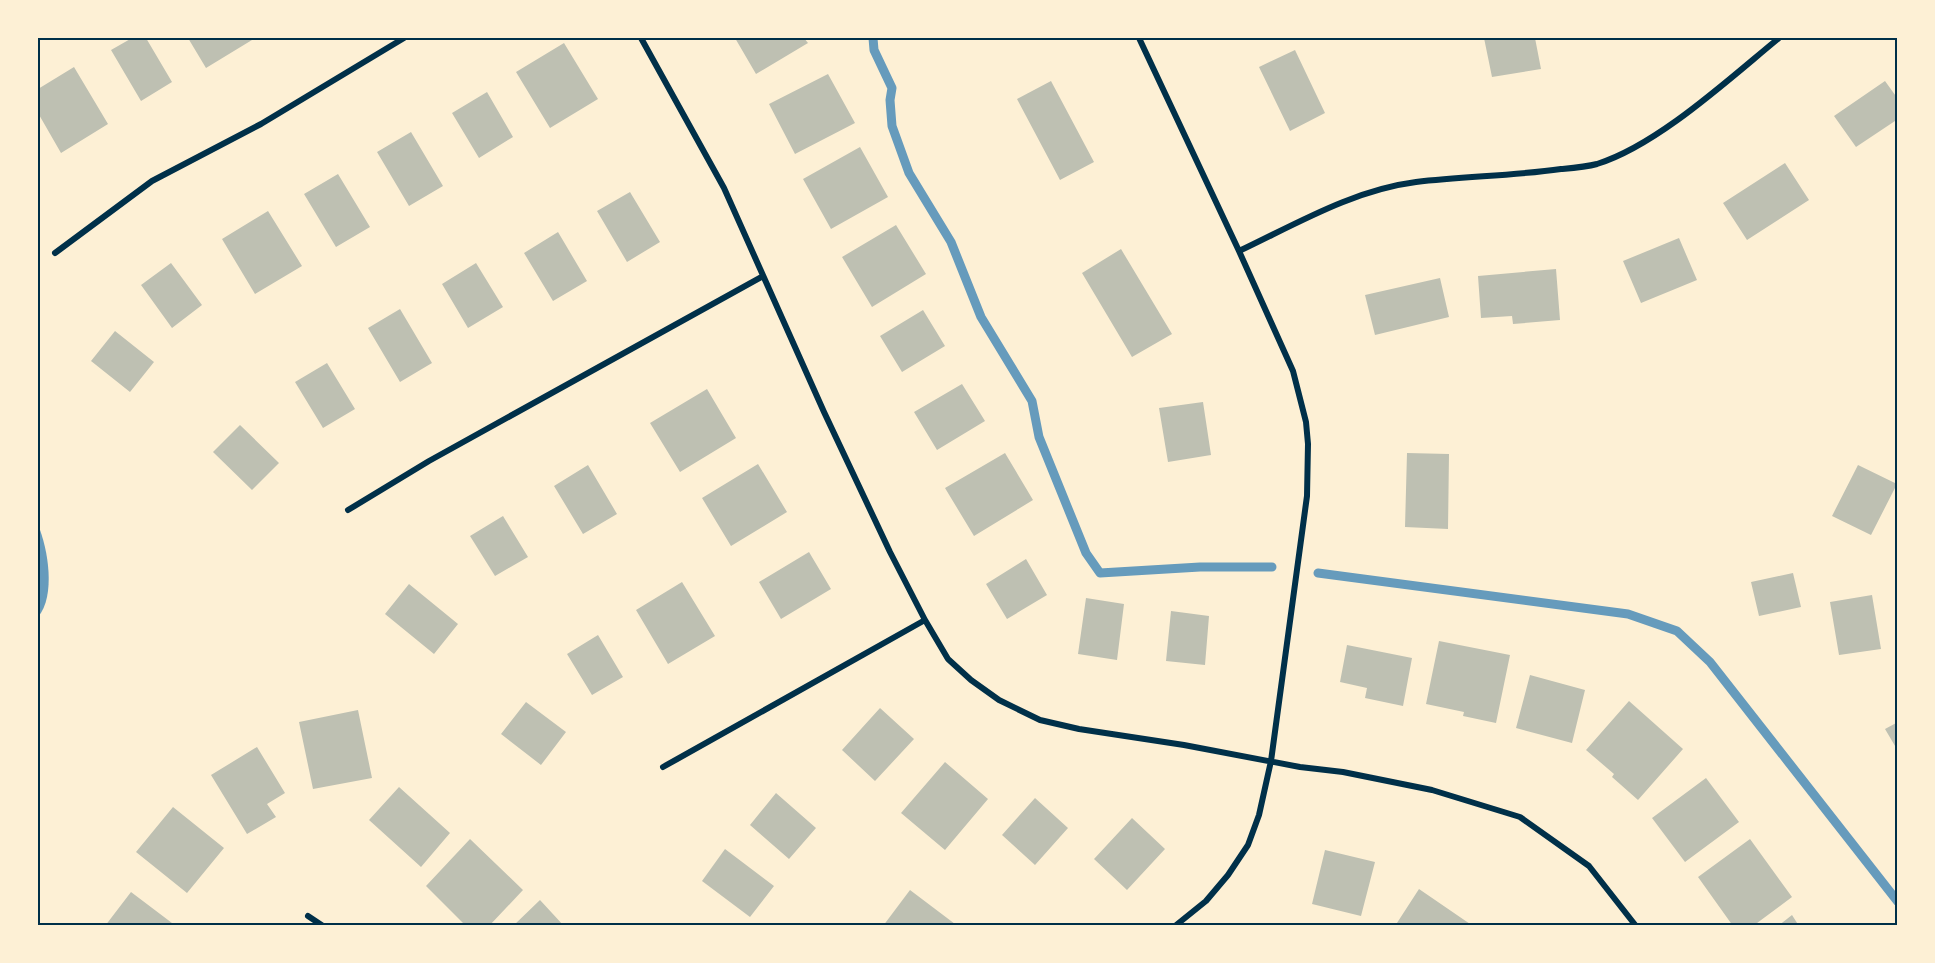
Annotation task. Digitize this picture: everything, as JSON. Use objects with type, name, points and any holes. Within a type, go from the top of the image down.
[{"type":"street","points":[[55,253],[152,181],[261,124],[404,38]]},
{"type":"street","points":[[641,38],[724,188],[890,552],[948,659],[971,680],[999,700],[1040,720],[1079,729],[1300,767],[1343,772],[1432,790],[1521,817],[1588,866],[1636,926]]},
{"type":"street","points":[[1139,38],[1293,371],[1306,422],[1308,444],[1308,496],[1271,761],[1259,815],[1248,845],[1228,875],[1206,901],[1175,926]]},
{"type":"street","points":[[1239,251],[1336,205],[1394,186],[1535,173],[1596,164],[1623,153],[1662,130],[1779,38]]},
{"type":"street","points":[[348,510],[429,461],[763,276]]},
{"type":"street","points":[[663,767],[925,620]]},
{"type":"street","points":[[308,916],[323,926]]},
{"type":"water","points":[[38,525],[45,546],[49,585],[44,608],[38,617]]},
{"type":"building","points":[[132,38],[146,38],[172,82],[141,101],[111,50]]},
{"type":"building","points":[[188,38],[251,38],[252,40],[206,68]]},
{"type":"building","points":[[735,38],[804,38],[808,43],[756,74]]},
{"type":"building","points":[[1484,38],[1535,38],[1541,69],[1492,77]]},
{"type":"building","points":[[564,43],[598,99],[550,128],[516,72]]},
{"type":"building","points":[[1295,50],[1325,113],[1290,131],[1259,67]]},
{"type":"building","points":[[74,67],[108,124],[61,153],[38,113],[38,89]]},
{"type":"building","points":[[828,74],[855,123],[795,154],[769,104]]},
{"type":"building","points":[[1051,81],[1094,162],[1060,180],[1017,99]]},
{"type":"building","points":[[1885,81],[1898,99],[1898,119],[1856,147],[1834,116]]},
{"type":"building","points":[[487,92],[513,137],[479,158],[452,113]]},
{"type":"building","points":[[411,132],[443,186],[409,206],[377,152]]},
{"type":"building","points":[[860,147],[888,197],[831,229],[803,179]]},
{"type":"building","points":[[1785,163],[1809,200],[1747,240],[1723,203]]},
{"type":"building","points":[[338,174],[370,227],[336,247],[304,194]]},
{"type":"building","points":[[630,192],[660,242],[627,262],[597,211]]},
{"type":"building","points":[[268,211],[302,266],[255,294],[222,239]]},
{"type":"building","points":[[896,225],[926,274],[872,307],[842,257]]},
{"type":"building","points":[[558,232],[587,281],[553,301],[524,253]]},
{"type":"building","points":[[1679,238],[1697,280],[1641,303],[1623,261]]},
{"type":"building","points":[[1121,249],[1172,334],[1132,357],[1082,273]]},
{"type":"building","points":[[171,263],[202,305],[172,328],[141,285]]},
{"type":"building","points":[[476,263],[503,307],[468,328],[442,284]]},
{"type":"building","points":[[1556,269],[1560,320],[1513,324],[1512,316],[1481,318],[1478,276]]},
{"type":"building","points":[[1440,278],[1449,317],[1375,335],[1365,295]]},
{"type":"building","points":[[400,309],[432,363],[400,382],[368,328]]},
{"type":"building","points":[[923,310],[945,346],[902,372],[880,336]]},
{"type":"building","points":[[115,331],[154,362],[130,392],[91,361]]},
{"type":"building","points":[[327,363],[355,409],[323,428],[295,382]]},
{"type":"building","points":[[962,384],[985,421],[937,450],[914,412]]},
{"type":"building","points":[[707,389],[736,438],[680,472],[650,423]]},
{"type":"building","points":[[1203,402],[1211,455],[1168,462],[1159,408]]},
{"type":"building","points":[[240,425],[279,463],[252,490],[213,452]]},
{"type":"building","points":[[1005,453],[1033,500],[974,536],[945,488]]},
{"type":"building","points":[[1407,453],[1449,454],[1448,529],[1405,527]]},
{"type":"building","points":[[758,464],[787,512],[731,546],[702,498]]},
{"type":"building","points":[[588,465],[617,514],[583,534],[554,486]]},
{"type":"building","points":[[1858,465],[1897,484],[1871,535],[1832,516]]},
{"type":"building","points":[[503,516],[528,557],[495,576],[470,536]]},
{"type":"building","points":[[809,552],[831,589],[781,619],[759,582]]},
{"type":"building","points":[[1026,559],[1047,595],[1007,619],[986,584]]},
{"type":"building","points":[[1793,573],[1801,607],[1759,616],[1751,582]]},
{"type":"building","points":[[682,582],[715,636],[668,664],[636,610]]},
{"type":"building","points":[[409,584],[458,624],[434,654],[385,614]]},
{"type":"building","points":[[1872,595],[1881,649],[1839,655],[1830,602]]},
{"type":"building","points":[[1086,598],[1124,604],[1117,660],[1078,654]]},
{"type":"building","points":[[1171,611],[1209,616],[1205,665],[1166,661]]},
{"type":"building","points":[[598,635],[623,677],[592,695],[567,654]]},
{"type":"building","points":[[1439,641],[1510,655],[1496,723],[1463,716],[1464,712],[1426,704]]},
{"type":"building","points":[[1347,645],[1412,658],[1403,706],[1365,698],[1367,688],[1340,682]]},
{"type":"building","points":[[1530,675],[1585,690],[1572,743],[1516,728]]},
{"type":"building","points":[[1629,701],[1683,749],[1638,800],[1612,777],[1614,774],[1586,750]]},
{"type":"building","points":[[526,702],[566,732],[541,765],[501,734]]},
{"type":"building","points":[[880,708],[914,739],[875,781],[842,750]]},
{"type":"building","points":[[358,710],[372,778],[313,789],[299,722]]},
{"type":"building","points":[[1898,722],[1898,751],[1885,729]]},
{"type":"building","points":[[257,747],[285,793],[267,804],[276,817],[247,834],[211,775]]},
{"type":"building","points":[[945,762],[988,799],[945,850],[901,813]]},
{"type":"building","points":[[1706,778],[1739,822],[1685,862],[1652,818]]},
{"type":"building","points":[[399,787],[450,833],[421,867],[369,820]]},
{"type":"building","points":[[776,793],[816,828],[789,859],[750,825]]},
{"type":"building","points":[[1035,798],[1068,828],[1035,865],[1002,835]]},
{"type":"building","points":[[173,807],[224,848],[187,893],[136,852]]},
{"type":"building","points":[[1132,818],[1165,849],[1127,890],[1094,859]]},
{"type":"building","points":[[470,839],[523,890],[489,926],[466,926],[426,886]]},
{"type":"building","points":[[1750,839],[1792,897],[1753,926],[1733,926],[1698,877]]},
{"type":"building","points":[[725,849],[774,886],[750,917],[702,881]]},
{"type":"building","points":[[1325,850],[1375,862],[1361,916],[1312,904]]},
{"type":"building","points":[[1419,889],[1473,926],[1395,926]]},
{"type":"building","points":[[910,890],[955,924],[954,926],[883,926]]},
{"type":"building","points":[[131,892],[172,923],[171,926],[105,926]]},
{"type":"building","points":[[540,900],[564,926],[513,926]]},
{"type":"building","points":[[1792,915],[1799,926],[1778,926]]},
{"type":"waterway","points":[[873,38],[874,50],[892,88],[890,100],[892,126],[909,173],[951,242],[981,317],[1032,401],[1039,437],[1086,553],[1100,573],[1200,567],[1272,567]]},
{"type":"waterway","points":[[1318,573],[1628,614],[1677,631],[1710,662],[1898,902]]}]
